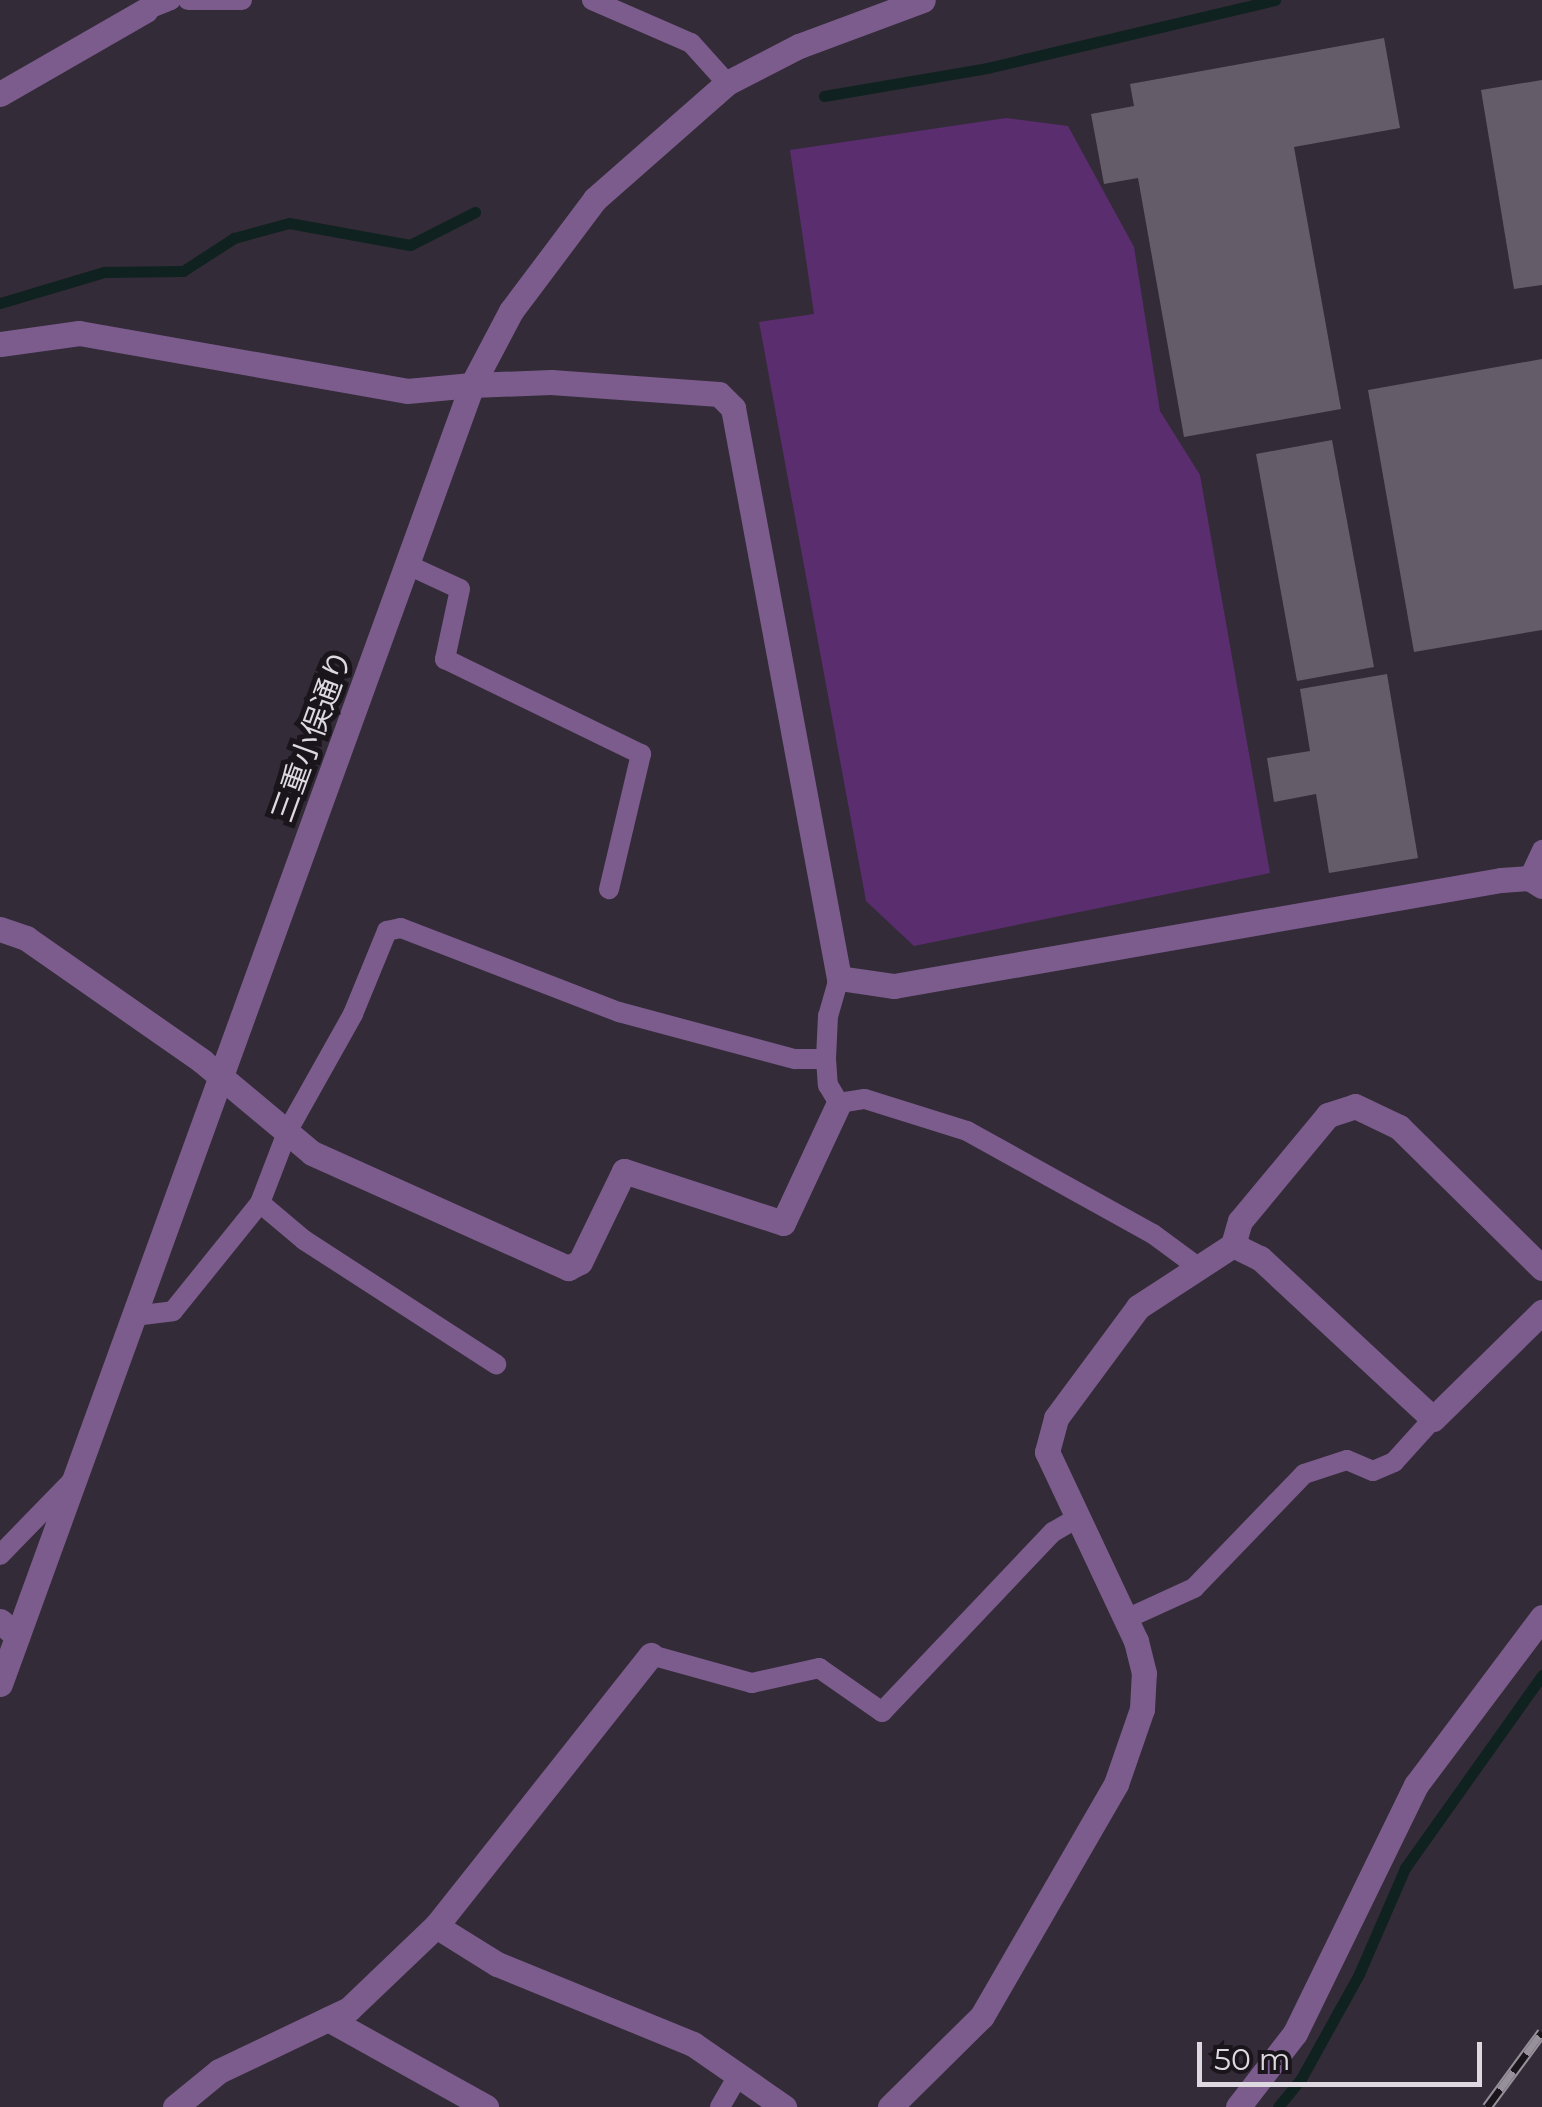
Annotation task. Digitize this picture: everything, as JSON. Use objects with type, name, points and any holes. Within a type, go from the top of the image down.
[{"type":"street","name":"三重小俣通り","points":[[0,1684],[8,1628],[71,1482],[223,1082],[472,386],[511,311],[594,199],[727,83],[879,6],[923,0]]},
{"type":"street","points":[[0,94],[146,10]]},
{"type":"street","points":[[0,344],[79,333],[408,391],[551,382],[719,394],[733,408],[840,978],[894,986],[1536,882]]},
{"type":"street","points":[[0,929],[26,938],[288,1130],[312,1153],[568,1268],[580,1262],[624,1171],[783,1222],[839,1102]]},
{"type":"street","points":[[890,2107],[982,2016],[1116,1784],[1142,1708],[1144,1673],[1126,1619],[1074,1520],[1048,1452],[1056,1418],[1138,1307],[1194,1265],[1234,1245],[1240,1221],[1328,1115],[1355,1106],[1398,1127],[1542,1268]]},
{"type":"street","points":[[1234,1245],[1260,1258],[1433,1419],[1542,1312]]},
{"type":"street","points":[[1238,2107],[1295,2033],[1416,1785],[1542,1617]]},
{"type":"street","points":[[175,2107],[219,2070],[349,2009],[436,1926],[652,1655]]},
{"type":"street","points":[[436,1926],[497,1964],[693,2044],[736,2079],[784,2107]]},
{"type":"street","points":[[328,2019],[486,2107]]},
{"type":"lane","points":[[146,10],[171,0]]},
{"type":"lane","points":[[188,0],[242,0]]},
{"type":"lane","points":[[592,0],[691,44],[727,83]]},
{"type":"lane","points":[[408,565],[460,589],[446,659],[641,754],[609,889]]},
{"type":"lane","points":[[1536,882],[1542,850]]},
{"type":"lane","points":[[134,1316],[172,1311],[260,1202],[288,1130],[352,1014],[387,931],[401,928],[619,1012],[795,1058],[826,1059]]},
{"type":"lane","points":[[840,978],[828,1016],[826,1059],[828,1085],[839,1102],[865,1099],[967,1132],[1153,1234],[1194,1265]]},
{"type":"lane","points":[[260,1202],[304,1240],[496,1364]]},
{"type":"lane","points":[[1126,1619],[1194,1588],[1304,1474],[1347,1460],[1373,1471],[1394,1462],[1433,1419]]},
{"type":"lane","points":[[0,1556],[71,1482]]},
{"type":"lane","points":[[652,1655],[752,1683],[818,1668],[882,1712],[1052,1532],[1074,1520]]},
{"type":"lane","points":[[720,2107],[736,2079]]},
{"type":"shaded area","points":[[1006,118],[1068,126],[1134,247],[1160,411],[1200,475],[1270,873],[914,946],[866,901],[759,322],[814,314],[790,150]]},
{"type":"building","points":[[1384,38],[1400,128],[1294,147],[1341,409],[1184,437],[1138,178],[1104,184],[1091,114],[1134,106],[1130,84]]},
{"type":"building","points":[[1542,80],[1542,285],[1514,289],[1481,90]]},
{"type":"building","points":[[1542,359],[1542,630],[1414,652],[1368,390]]},
{"type":"building","points":[[1332,440],[1374,667],[1297,681],[1256,454]]},
{"type":"building","points":[[1387,674],[1418,858],[1329,873],[1316,794],[1274,802],[1267,758],[1310,751],[1300,689]]},
{"type":"waterway","points":[[824,96],[987,68],[1275,0]]},
{"type":"waterway","points":[[0,303],[104,272],[183,271],[234,238],[289,223],[410,245],[475,212]]},
{"type":"waterway","points":[[1278,2107],[1302,2077],[1359,1974],[1405,1868],[1542,1675]]},
{"type":"railway","points":[[1487,2107],[1542,2032]]}]
